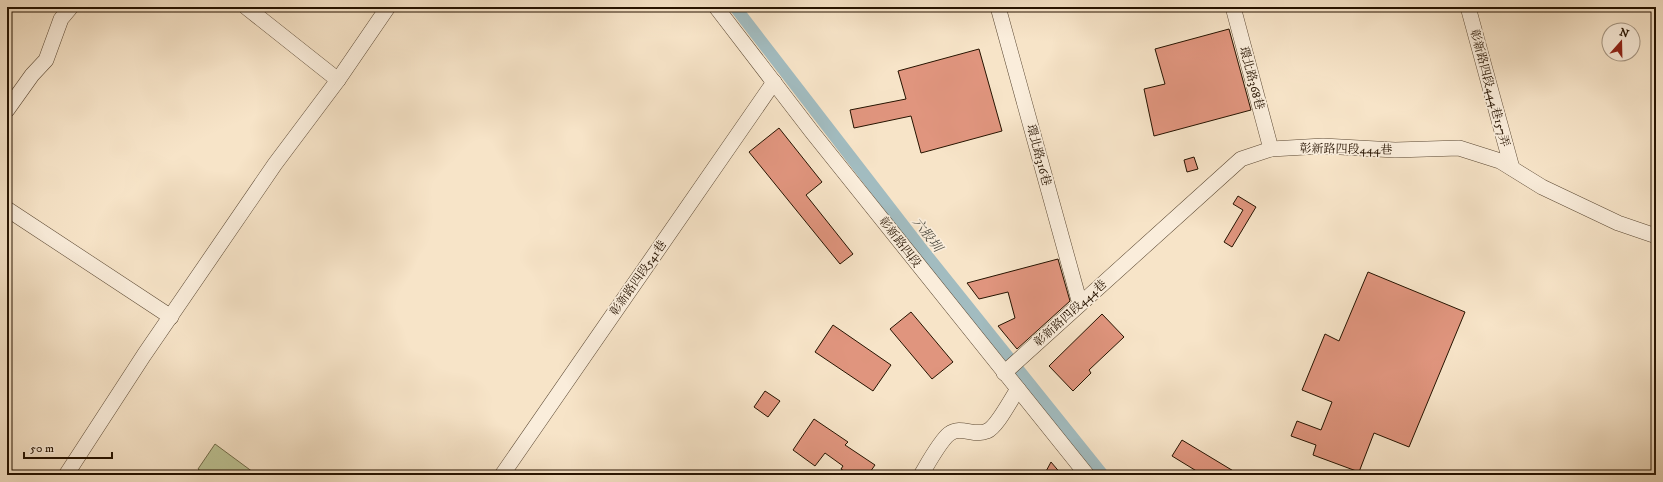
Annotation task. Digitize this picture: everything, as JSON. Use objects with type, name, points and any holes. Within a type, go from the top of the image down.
[{"type":"street","points":[[7,110],[32,75],[46,60],[61,19],[71,7]]},
{"type":"street","points":[[246,7],[338,80]]},
{"type":"street","points":[[66,475],[275,164],[338,80],[388,7]]},
{"type":"street","name":"彰新路四段","points":[[716,7],[1004,373],[1087,475]]},
{"type":"street","name":"環北路316巷","points":[[998,7],[1080,304]]},
{"type":"street","name":"環北路368巷","points":[[1233,7],[1271,149]]},
{"type":"street","name":"彰新路四段444巷157弄","points":[[1468,7],[1512,168]]},
{"type":"street","name":"彰新路四段541巷","points":[[502,475],[774,82]]},
{"type":"street","name":"彰新路四段444巷","points":[[1004,373],[1241,160],[1271,149],[1323,146],[1395,150],[1459,148],[1500,161],[1542,187],[1618,223],[1656,236]]},
{"type":"street","points":[[7,209],[171,317]]},
{"type":"street","points":[[921,475],[947,435],[956,430],[978,433],[988,431],[1018,389]]},
{"type":"green space","points":[[215,444],[257,475],[206,475],[198,469]]},
{"type":"building","points":[[1229,29],[1251,110],[1154,136],[1144,89],[1165,84],[1155,49]]},
{"type":"building","points":[[979,49],[1002,131],[921,153],[911,116],[854,128],[850,110],[906,99],[898,71]]},
{"type":"building","points":[[779,128],[822,182],[806,195],[853,254],[840,264],[749,152]]},
{"type":"building","points":[[1194,157],[1198,169],[1187,172],[1184,160]]},
{"type":"building","points":[[1238,196],[1256,207],[1232,247],[1224,242],[1243,210],[1233,204]]},
{"type":"building","points":[[1058,259],[1070,301],[1017,349],[998,326],[1015,318],[1008,292],[979,299],[967,283]]},
{"type":"building","points":[[1368,272],[1465,312],[1409,447],[1374,433],[1359,472],[1313,455],[1316,445],[1291,436],[1297,421],[1321,430],[1332,402],[1302,390],[1325,334],[1339,341]]},
{"type":"building","points":[[911,312],[953,362],[932,379],[890,329]]},
{"type":"building","points":[[1102,314],[1124,337],[1089,370],[1091,373],[1073,391],[1049,366]]},
{"type":"building","points":[[833,325],[891,365],[873,391],[815,352]]},
{"type":"building","points":[[765,391],[780,401],[768,417],[754,407]]},
{"type":"building","points":[[814,419],[848,442],[845,445],[875,465],[868,475],[850,475],[841,469],[843,466],[825,453],[815,466],[793,450]]},
{"type":"building","points":[[1182,440],[1240,475],[1203,475],[1172,456]]},
{"type":"building","points":[[1051,462],[1062,475],[1044,475]]},
{"type":"waterway","name":"六股圳","points":[[735,7],[921,248],[1103,475]]}]
